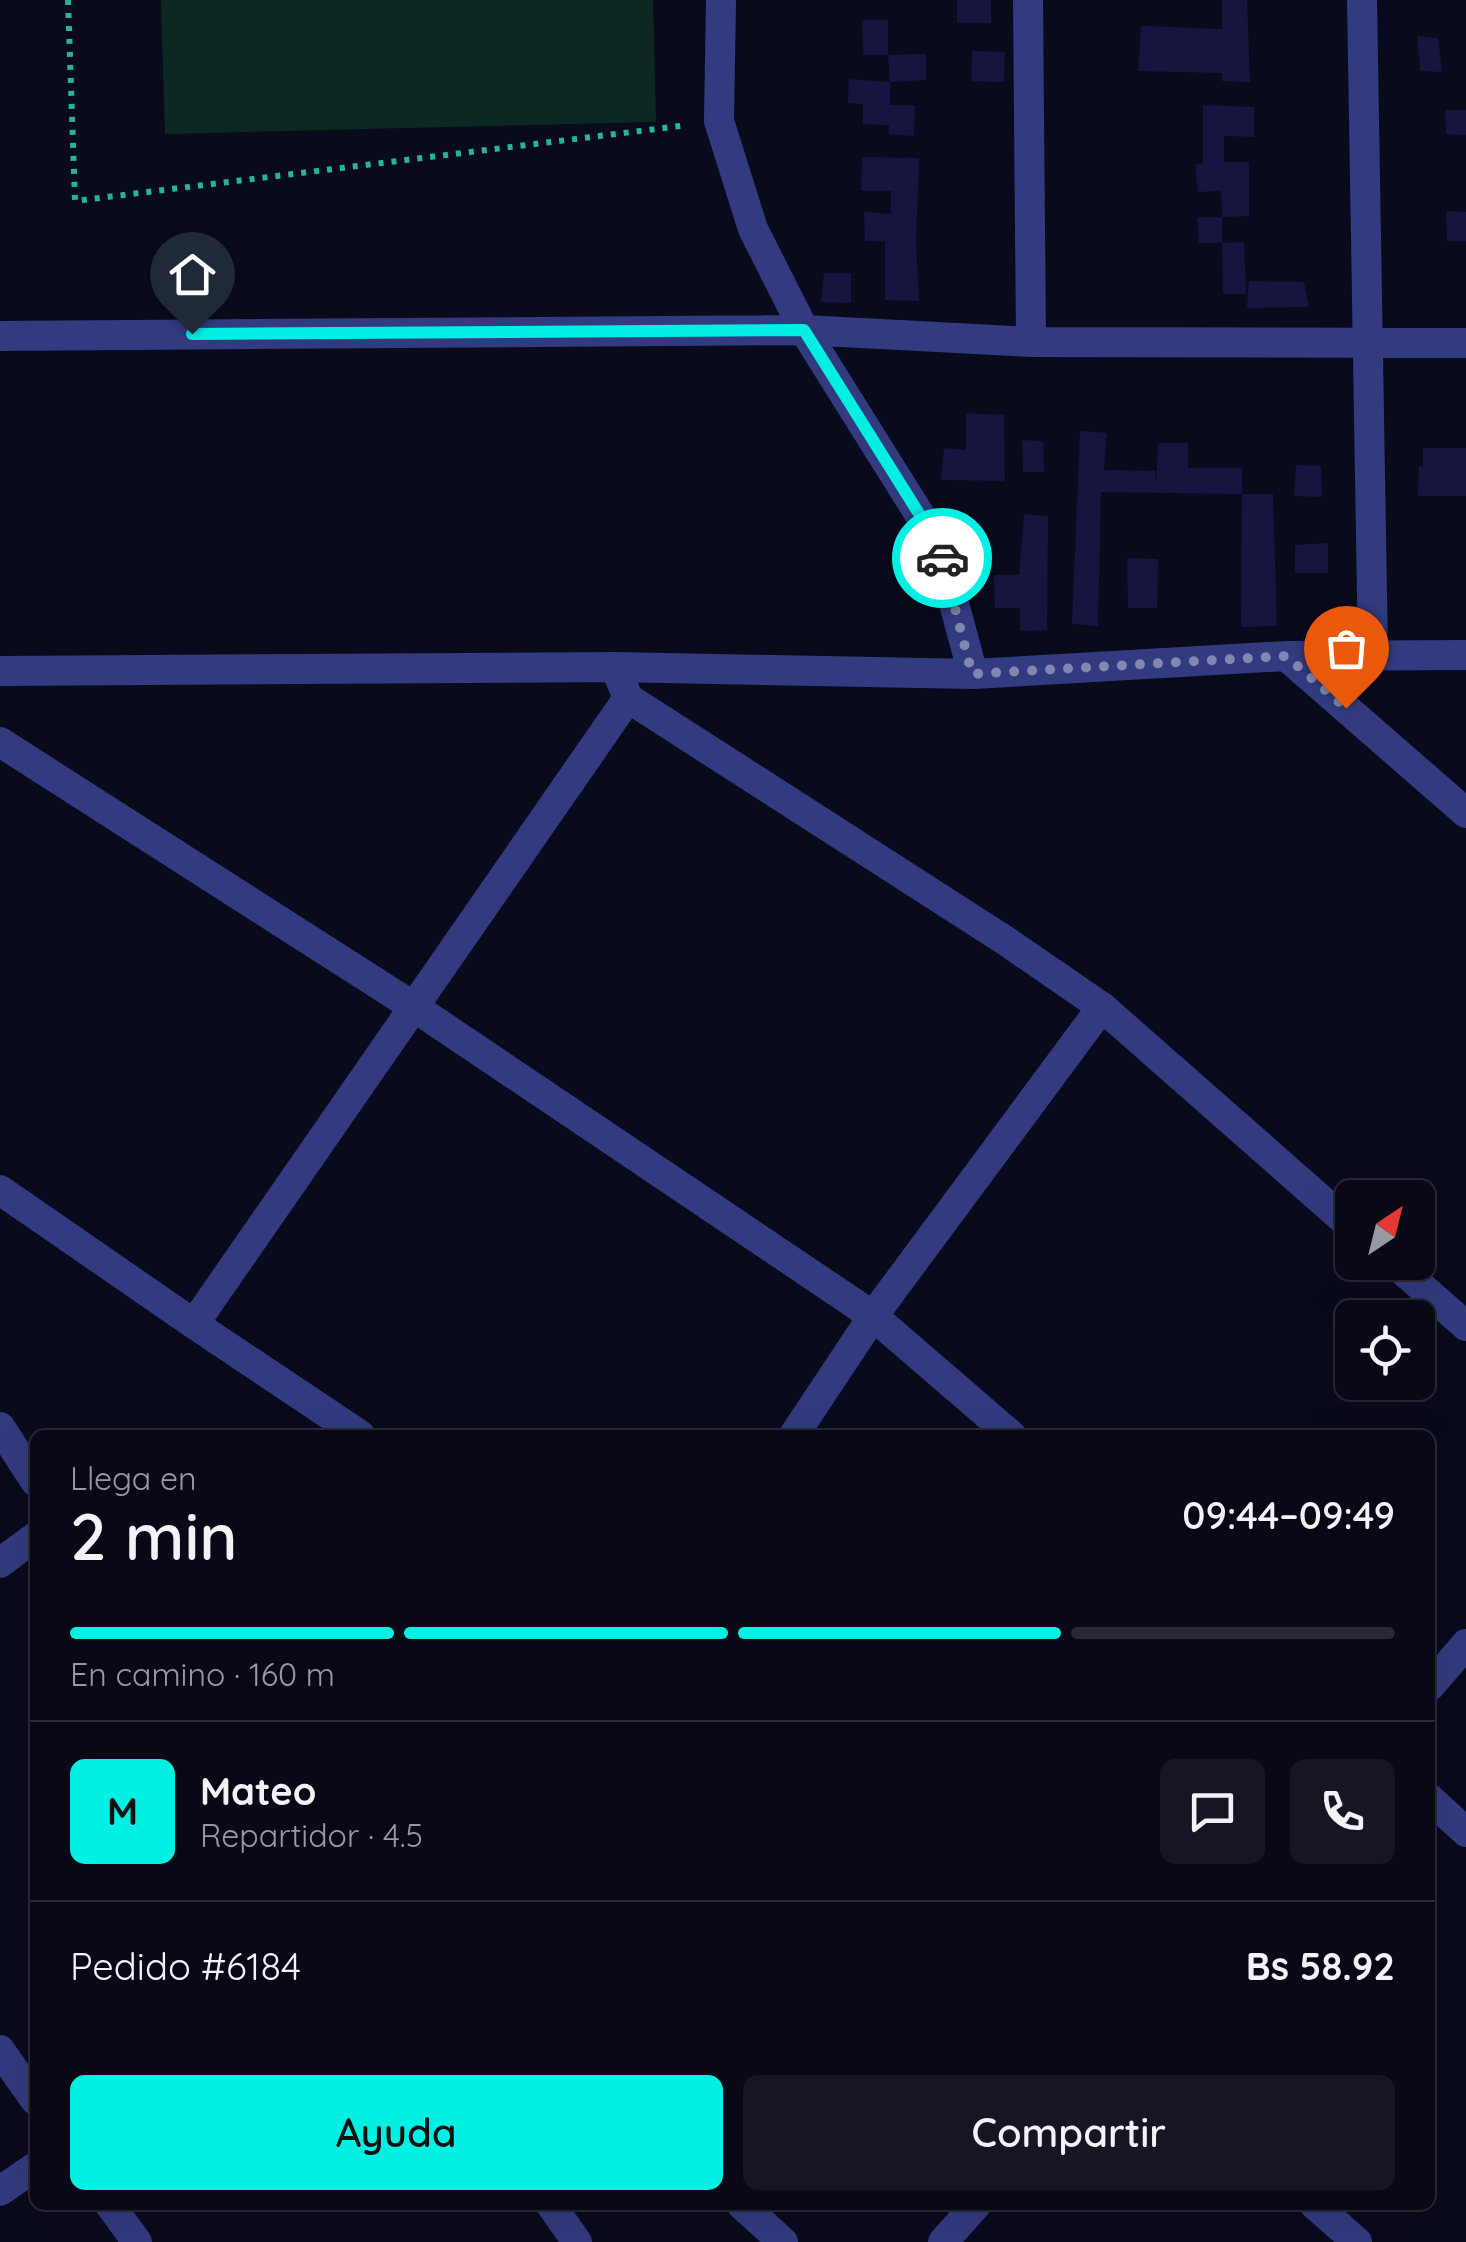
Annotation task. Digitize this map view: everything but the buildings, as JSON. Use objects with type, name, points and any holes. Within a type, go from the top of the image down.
[{"type":"street","points":[[721,0],[719,121],[754,229],[804,330],[938,544],[972,674]]},
{"type":"street","points":[[1028,0],[1031,342]]},
{"type":"street","points":[[1362,0],[1373,654]]},
{"type":"street","points":[[0,336],[804,330],[1031,342],[1466,344]]},
{"type":"street","points":[[0,671],[615,667],[972,674],[1286,656],[1466,655]]},
{"type":"street","points":[[1286,656],[1466,813]]},
{"type":"street","points":[[615,667],[628,698],[1102,1007],[1335,1212]]},
{"type":"street","points":[[194,1324],[628,698]]},
{"type":"street","points":[[0,742],[414,1007],[873,1316],[1005,1430]]},
{"type":"street","points":[[797,1430],[873,1316],[1102,1007]]},
{"type":"street","points":[[0,1190],[353,1430]]},
{"type":"street","points":[[1414,1280],[1466,1326]]},
{"type":"street","points":[[0,1428],[30,1473]]},
{"type":"street","points":[[0,1562],[30,1541]]},
{"type":"street","points":[[1435,1680],[1466,1644]]},
{"type":"street","points":[[1435,1804],[1466,1832]]},
{"type":"street","points":[[0,2050],[30,2093]]},
{"type":"street","points":[[0,2191],[30,2170]]},
{"type":"street","points":[[114,2210],[137,2242]]},
{"type":"street","points":[[555,2210],[578,2242]]},
{"type":"street","points":[[748,2210],[783,2242]]},
{"type":"street","points":[[943,2242],[972,2210]]},
{"type":"street","points":[[1320,2210],[1357,2242]]},
{"type":"path","points":[[68,0],[75,201],[719,121]]},
{"type":"green space","points":[[161,0],[653,0],[656,122],[165,134]]},
{"type":"way so far","points":[[942,558],[972,674],[1286,656],[1346,708]]},
{"type":"route","points":[[192,334],[804,330],[938,544],[942,558]]}]
